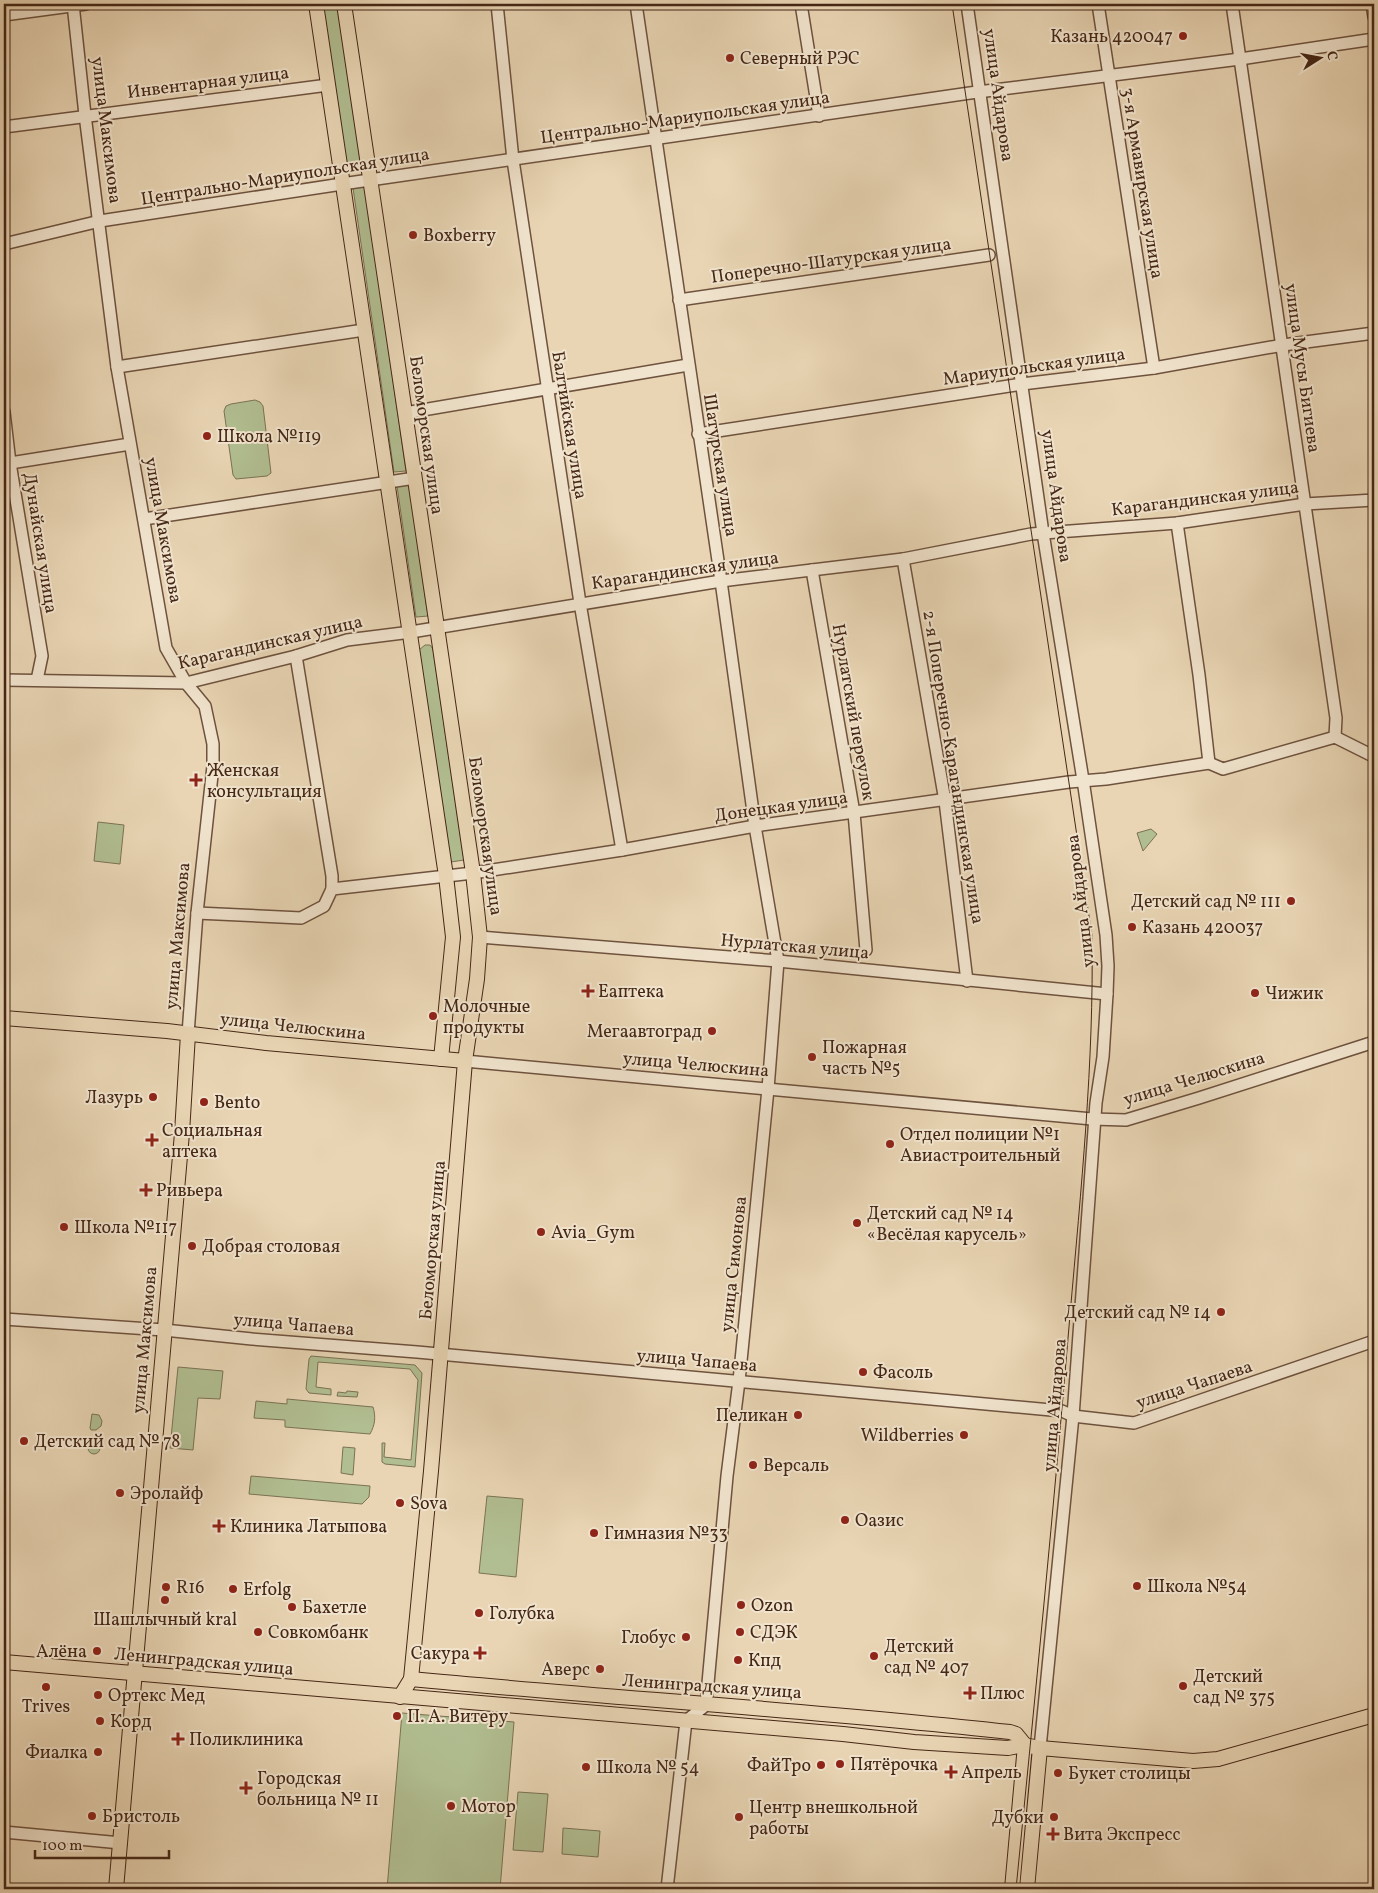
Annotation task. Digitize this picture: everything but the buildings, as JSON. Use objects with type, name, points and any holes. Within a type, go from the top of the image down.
[{"type":"main road","points":[[316,4],[446,876],[453,937],[441,1059]]},
{"type":"main road","name":"Беломорская улица","points":[[344,4],[473,873],[480,937],[477,979],[465,1061],[412,1679]]},
{"type":"main road","name":"улица Челюскина","points":[[4,1018],[465,1061]]},
{"type":"main road","name":"улица Максимова","points":[[116,1889],[181,1142],[188,1034]]},
{"type":"main road","name":"Ленинградская улица","points":[[4,1662],[134,1675],[843,1734],[914,1742],[1008,1748],[1025,1745],[1164,1759],[1218,1759],[1374,1715]]},
{"type":"main road","points":[[400,1697],[412,1679]]},
{"type":"main road","name":"Ленинградская улица","points":[[412,1679],[848,1716],[1010,1732],[1016,1734],[1025,1745]]},
{"type":"main road","points":[[1012,1889],[1025,1745]]},
{"type":"main road","name":"улица Айдарова","points":[[1027,1889],[1040,1748]]},
{"type":"street","points":[[4,15],[86,4]]},
{"type":"street","name":"Балтийская улица","points":[[497,4],[513,160],[580,603],[622,850]]},
{"type":"street","name":"Шатурская улица","points":[[636,4],[755,826],[778,961]]},
{"type":"street","points":[[801,4],[819,116]]},
{"type":"street","name":"улица Айдарова","points":[[967,4],[1043,533],[1106,935],[1108,966],[1103,1057],[1095,1119],[1073,1416],[1040,1748]]},
{"type":"street","name":"3-я Армавирская улица","points":[[1098,4],[1154,368]]},
{"type":"street","name":"улица Мусы Бигиева","points":[[1232,4],[1336,718],[1334,737]]},
{"type":"street","points":[[1372,4],[1374,17]]},
{"type":"street","name":"улица Максимова","points":[[73,5],[117,367],[166,648],[186,683],[205,706],[213,744],[213,766],[197,913],[188,1034]]},
{"type":"street","name":"Центрально-Мариупольская улица","points":[[4,244],[100,222],[342,184],[980,92],[1240,59],[1374,39]]},
{"type":"street","name":"Инвентарная улица","points":[[4,127],[328,85]]},
{"type":"street","name":"Поперечно-Шатурская улица","points":[[679,300],[989,255]]},
{"type":"street","points":[[117,367],[364,330]]},
{"type":"street","name":"Мариупольская улица","points":[[698,434],[1022,384],[1154,368],[1283,345],[1374,332]]},
{"type":"street","points":[[405,413],[688,365]]},
{"type":"street","name":"Дунайская улица","points":[[4,412],[7,464],[42,656],[37,680]]},
{"type":"street","points":[[7,464],[130,444]]},
{"type":"street","points":[[144,519],[415,478]]},
{"type":"street","name":"Карагандинская улица","points":[[4,680],[186,683],[296,656],[347,640],[411,632],[721,581],[903,559],[1043,533],[1176,523],[1305,504],[1360,499],[1374,500]]},
{"type":"street","points":[[1176,523],[1199,675],[1209,764]]},
{"type":"street","name":"2-я Поперечно-Карагандинская улица","points":[[903,559],[945,801],[967,981]]},
{"type":"street","name":"Нурлатский переулок","points":[[812,570],[854,813],[866,950]]},
{"type":"street","points":[[197,913],[301,918],[324,906],[332,889],[332,876],[296,656]]},
{"type":"street","points":[[1334,737],[1348,742],[1373,757]]},
{"type":"street","name":"Донецкая улица","points":[[332,889],[473,873],[622,850],[755,826],[945,801],[1083,780],[1106,779],[1209,764],[1223,769],[1334,737]]},
{"type":"street","name":"Нурлатская улица","points":[[480,937],[778,961],[1107,994]]},
{"type":"street","name":"улица Симонова","points":[[706,1705],[727,1476],[739,1381],[768,1089],[778,961]]},
{"type":"street","name":"улица Челюскина","points":[[465,1061],[1095,1119],[1126,1120],[1374,1042]]},
{"type":"street","name":"улица Чапаева","points":[[4,1319],[164,1330],[739,1381],[1062,1412],[1073,1416],[1134,1422],[1374,1342]]},
{"type":"street","points":[[668,1889],[686,1721],[706,1705]]},
{"type":"street","points":[[4,1832],[121,1843]]},
{"type":"green space","points":[[322,4],[339,4],[363,170],[346,172]]},
{"type":"green space","points":[[365,186],[406,471],[394,472],[353,188]]},
{"type":"green space","points":[[255,400],[263,406],[271,473],[267,476],[236,479],[233,475],[224,411],[226,406],[231,404]]},
{"type":"green space","points":[[409,484],[428,616],[416,617],[397,486]]},
{"type":"green space","points":[[425,645],[430,645],[433,649],[464,860],[451,862],[419,650]]},
{"type":"green space","points":[[98,822],[124,825],[120,864],[94,861]]},
{"type":"green space","points":[[1151,829],[1157,834],[1143,851],[1137,833]]},
{"type":"green space","points":[[311,1356],[415,1365],[422,1373],[415,1467],[385,1464],[382,1462],[382,1443],[385,1443],[384,1457],[411,1460],[418,1380],[410,1369],[318,1362],[316,1387],[331,1389],[331,1395],[309,1393],[306,1389],[309,1359]]},
{"type":"green space","points":[[178,1367],[223,1371],[220,1399],[198,1398],[193,1450],[170,1448]]},
{"type":"green space","points":[[347,1391],[358,1392],[357,1397],[337,1396],[338,1392],[346,1393]]},
{"type":"green space","points":[[287,1399],[373,1407],[375,1418],[373,1427],[370,1434],[285,1427],[285,1420],[254,1418],[256,1401],[287,1404]]},
{"type":"green space","points":[[92,1414],[99,1415],[102,1421],[101,1426],[96,1430],[91,1430],[90,1428]]},
{"type":"green space","points":[[94,1442],[100,1448],[94,1454],[88,1448]]},
{"type":"green space","points":[[343,1447],[355,1448],[353,1475],[341,1473]]},
{"type":"green space","points":[[251,1476],[370,1486],[369,1497],[362,1504],[249,1494]]},
{"type":"green space","points":[[487,1496],[523,1499],[516,1577],[479,1573]]},
{"type":"green space","name":"Мотор","points":[[402,1713],[514,1722],[500,1889],[387,1889]]},
{"type":"green space","points":[[518,1792],[548,1794],[543,1852],[513,1850]]},
{"type":"green space","points":[[563,1828],[600,1831],[598,1857],[562,1854]]},
{"type":"tram line","points":[[952,4],[1092,936],[1089,1079],[1082,1173],[1051,1530],[1016,1889]]},
{"type":"place","name":"Казань 420047","points":[[1183,36]]},
{"type":"place","name":"Северный РЭС","points":[[730,58]]},
{"type":"place","name":"Boxberry","points":[[413,235]]},
{"type":"place","name":"Школа №119","points":[[207,436]]},
{"type":"place","name":"Женская консультация","points":[[196,780]]},
{"type":"place","name":"Детский сад № 111","points":[[1291,901]]},
{"type":"place","name":"Казань 420037","points":[[1132,927]]},
{"type":"place","name":"Еаптека","points":[[588,991]]},
{"type":"place","name":"Чижик","points":[[1255,993]]},
{"type":"place","name":"Молочные продукты","points":[[433,1016]]},
{"type":"place","name":"Мегаавтоград","points":[[712,1031]]},
{"type":"place","name":"Пожарная часть №5","points":[[812,1057]]},
{"type":"place","name":"Лазурь","points":[[153,1097]]},
{"type":"place","name":"Bento","points":[[204,1102]]},
{"type":"place","name":"Социальная аптека","points":[[152,1140]]},
{"type":"place","name":"Отдел полиции №1 Авиастроительный","points":[[890,1144]]},
{"type":"place","name":"Ривьера","points":[[146,1190]]},
{"type":"place","name":"Детский сад № 14 «Весёлая карусель»","points":[[857,1223]]},
{"type":"place","name":"Школа №117","points":[[64,1227]]},
{"type":"place","name":"Avia_Gym","points":[[541,1232]]},
{"type":"place","name":"Добрая столовая","points":[[192,1246]]},
{"type":"place","name":"Детский сад № 14","points":[[1221,1312]]},
{"type":"place","name":"Фасоль","points":[[863,1372]]},
{"type":"place","name":"Пеликан","points":[[798,1415]]},
{"type":"place","name":"Wildberries","points":[[964,1435]]},
{"type":"place","name":"Детский сад № 78","points":[[24,1441]]},
{"type":"place","name":"Версаль","points":[[753,1465]]},
{"type":"place","name":"Эролайф","points":[[120,1493]]},
{"type":"place","name":"Sova","points":[[400,1503]]},
{"type":"place","name":"Оазис","points":[[845,1520]]},
{"type":"place","name":"Клиника Латыпова","points":[[219,1526]]},
{"type":"place","name":"Гимназия №33","points":[[594,1533]]},
{"type":"place","name":"Школа №54","points":[[1137,1586]]},
{"type":"place","name":"R16","points":[[166,1587]]},
{"type":"place","name":"Erfolg","points":[[233,1589]]},
{"type":"place","name":"Шашлычный kral","points":[[165,1600]]},
{"type":"place","name":"Ozon","points":[[741,1605]]},
{"type":"place","name":"Бахетле","points":[[292,1607]]},
{"type":"place","name":"Голубка","points":[[479,1613]]},
{"type":"place","name":"Совкомбанк","points":[[258,1632]]},
{"type":"place","name":"СДЭК","points":[[740,1632]]},
{"type":"place","name":"Глобус","points":[[686,1637]]},
{"type":"place","name":"Алёна","points":[[97,1651]]},
{"type":"place","name":"Сакура","points":[[480,1653]]},
{"type":"place","name":"Детский сад № 407","points":[[874,1656]]},
{"type":"place","name":"Кпд","points":[[738,1660]]},
{"type":"place","name":"Аверс","points":[[600,1669]]},
{"type":"place","name":"Детский сад № 375","points":[[1183,1686]]},
{"type":"place","name":"Trives","points":[[46,1687]]},
{"type":"place","name":"Плюс","points":[[970,1693]]},
{"type":"place","name":"Ортекс Мед","points":[[98,1695]]},
{"type":"place","name":"П. А. Витеру","points":[[397,1716]]},
{"type":"place","name":"Корд","points":[[100,1721]]},
{"type":"place","name":"Поликлиника","points":[[178,1739]]},
{"type":"place","name":"Фиалка","points":[[98,1752]]},
{"type":"place","name":"Пятёрочка","points":[[840,1764]]},
{"type":"place","name":"ФайТро","points":[[821,1765]]},
{"type":"place","name":"Школа № 54","points":[[586,1767]]},
{"type":"place","name":"Апрель","points":[[951,1772]]},
{"type":"place","name":"Букет столицы","points":[[1058,1773]]},
{"type":"place","name":"Городская больница № 11","points":[[246,1788]]},
{"type":"place","name":"Мотор","points":[[451,1806]]},
{"type":"place","name":"Бристоль","points":[[92,1816]]},
{"type":"place","name":"Центр внешкольной работы","points":[[739,1817]]},
{"type":"place","name":"Дубки","points":[[1054,1817]]},
{"type":"place","name":"Вита Экспресс","points":[[1053,1834]]}]
